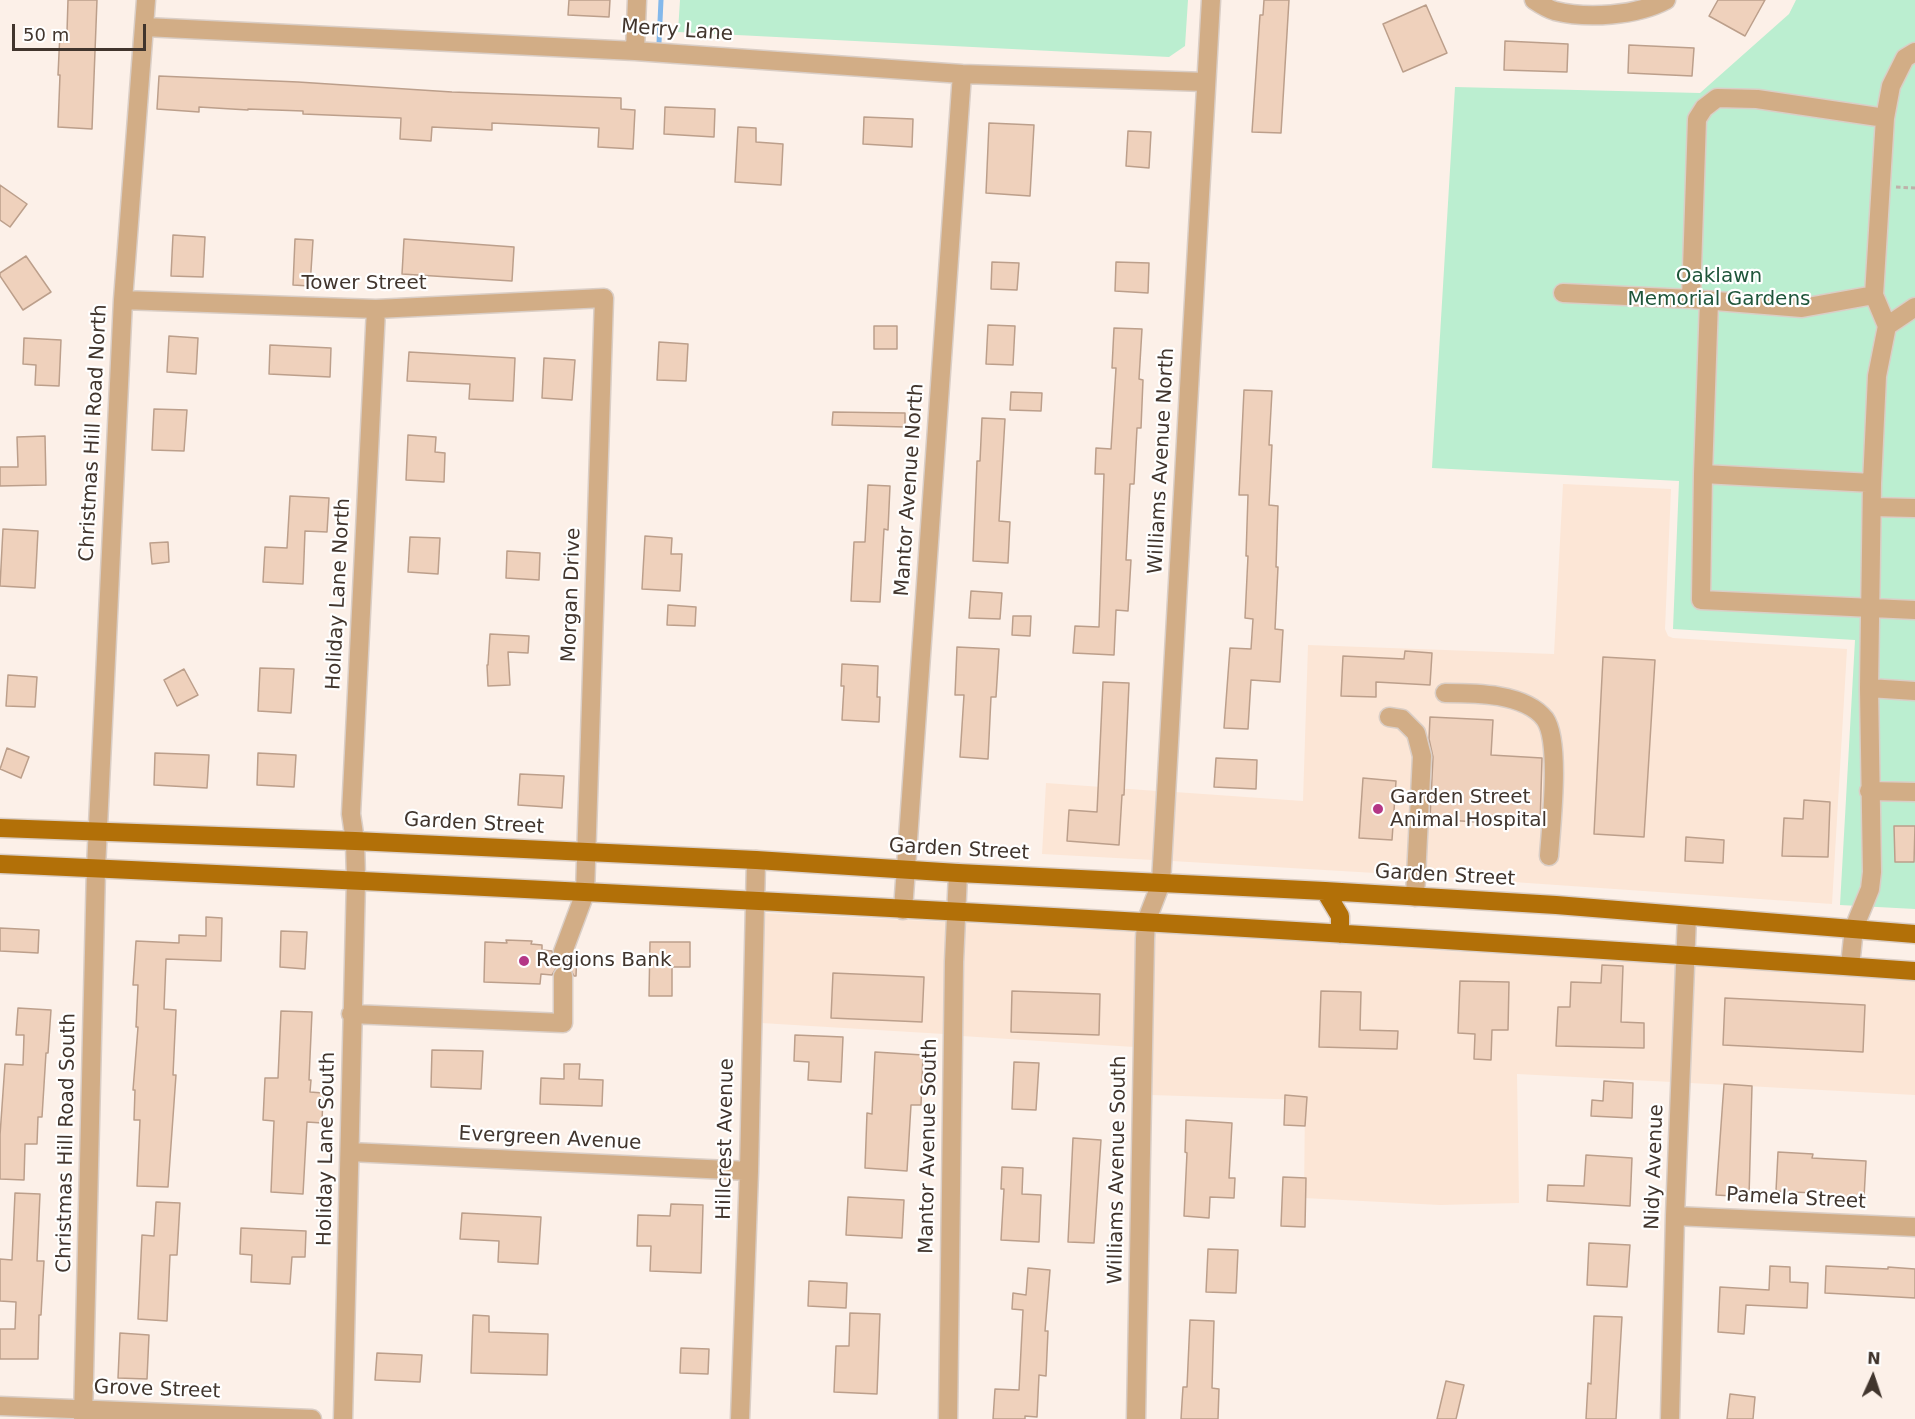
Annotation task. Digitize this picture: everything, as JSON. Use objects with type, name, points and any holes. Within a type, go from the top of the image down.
[{"type":"main road","name":"Garden Street","points":[[0,828],[355,841],[756,860],[958,873],[1325,891],[1556,905],[1915,934]]},
{"type":"main road","points":[[0,864],[356,880],[1146,922],[1915,971]]},
{"type":"main road","points":[[1325,891],[1340,916],[1340,934]]},
{"type":"street","name":"Christmas Hill Road North","points":[[96,868],[123,300],[146,0]]},
{"type":"street","points":[[635,51],[637,0]]},
{"type":"street","name":"Williams Avenue North","points":[[1146,922],[1161,883],[1211,0]]},
{"type":"street","points":[[1534,0],[1553,10],[1587,15],[1652,8],[1665,0]]},
{"type":"street","name":"Merry Lane","points":[[145,27],[635,51],[962,74],[1206,82]]},
{"type":"street","points":[[1850,966],[1854,928],[1870,889],[1872,872],[1869,790],[1869,608],[1872,483],[1877,376],[1887,326],[1874,296],[1885,118],[1891,86],[1905,58],[1915,52]]},
{"type":"street","name":"Mantor Avenue North","points":[[903,910],[962,74]]},
{"type":"street","points":[[1885,118],[1757,99],[1717,98],[1704,108],[1697,119],[1703,474],[1701,600],[1915,610]]},
{"type":"street","points":[[1563,293],[1802,308],[1874,296]]},
{"type":"street","name":"Tower Street","points":[[123,300],[376,309],[604,298]]},
{"type":"street","name":"Morgan Drive","points":[[563,952],[585,893],[604,298]]},
{"type":"street","points":[[1887,326],[1915,307]]},
{"type":"street","name":"Holiday Lane North","points":[[356,880],[355,841],[351,814],[376,309]]},
{"type":"street","points":[[1703,474],[1872,483]]},
{"type":"street","points":[[1872,507],[1915,508]]},
{"type":"street","points":[[1869,688],[1915,690]]},
{"type":"street","points":[[1445,693],[1503,697],[1527,704],[1545,719],[1551,736],[1554,759],[1549,856]]},
{"type":"street","points":[[1389,717],[1402,719],[1416,733],[1422,756],[1414,897]]},
{"type":"street","points":[[1869,790],[1915,792]]},
{"type":"street","name":"Hillcrest Avenue","points":[[740,1419],[749,1171],[756,860]]},
{"type":"street","name":"Christmas Hill Road South","points":[[83,1415],[96,868]]},
{"type":"street","name":"Mantor Avenue South","points":[[948,1419],[958,873]]},
{"type":"street","name":"Holiday Lane South","points":[[343,1419],[356,880]]},
{"type":"street","name":"Nidy Avenue","points":[[1670,1419],[1675,1216],[1687,916]]},
{"type":"street","name":"Williams Avenue South","points":[[1136,1419],[1146,922]]},
{"type":"street","points":[[351,1014],[562,1023],[563,976]]},
{"type":"street","name":"Evergreen Avenue","points":[[350,1152],[749,1171]]},
{"type":"street","name":"Pamela Street","points":[[1675,1216],[1915,1227]]},
{"type":"street","name":"Grove Street","points":[[0,1406],[83,1415],[312,1419]]},
{"type":"shaded area","points":[[1563,484],[1671,489],[1665,629],[1668,636],[1847,649],[1832,904],[1172,861],[1175,792],[1303,801],[1308,645],[1554,654]]},
{"type":"shaded area","points":[[1046,783],[1157,791],[1153,860],[1042,854]]},
{"type":"shaded area","points":[[763,913],[947,922],[944,1034],[761,1023]]},
{"type":"shaded area","points":[[965,923],[1136,932],[1134,1047],[962,1036]]},
{"type":"shaded area","points":[[1154,933],[1677,965],[1672,1082],[1517,1074],[1519,1203],[1440,1205],[1304,1198],[1305,1100],[1151,1095]]},
{"type":"shaded area","points":[[1695,966],[1915,981],[1915,1095],[1690,1083]]},
{"type":"green space","points":[[680,0],[1188,0],[1185,46],[1169,57],[678,32]]},
{"type":"green space","name":"Oaklawn Memorial Gardens","points":[[1796,0],[1915,0],[1915,909],[1840,905],[1855,640],[1673,629],[1679,481],[1432,468],[1455,87],[1700,93],[1789,14]]},
{"type":"building","points":[[68,0],[97,0],[92,129],[58,127],[60,32],[67,32]]},
{"type":"building","points":[[569,0],[610,0],[609,17],[568,15]]},
{"type":"building","points":[[1264,0],[1289,0],[1281,133],[1252,132],[1260,15],[1263,15]]},
{"type":"building","points":[[1718,0],[1765,0],[1745,36],[1709,16]]},
{"type":"building","points":[[1426,5],[1447,53],[1403,72],[1383,24]]},
{"type":"building","points":[[1505,41],[1568,44],[1567,72],[1504,70]]},
{"type":"building","points":[[1629,45],[1694,48],[1692,76],[1628,73]]},
{"type":"building","points":[[159,76],[452,92],[621,98],[621,109],[635,110],[633,149],[598,147],[599,128],[492,123],[492,130],[432,127],[431,141],[400,139],[401,118],[199,107],[199,112],[157,109]]},
{"type":"building","points":[[665,107],[715,109],[714,137],[664,134]]},
{"type":"building","points":[[864,117],[913,119],[912,147],[863,144]]},
{"type":"building","points":[[989,123],[1034,125],[1030,196],[986,193]]},
{"type":"building","points":[[738,127],[756,128],[756,142],[783,144],[781,185],[735,182]]},
{"type":"building","points":[[1128,131],[1151,132],[1149,168],[1126,166]]},
{"type":"building","points":[[0,185],[27,204],[10,227],[0,220]]},
{"type":"building","points":[[173,235],[205,237],[203,277],[171,276]]},
{"type":"building","points":[[295,239],[313,240],[310,286],[293,285]]},
{"type":"building","points":[[404,239],[514,247],[512,281],[402,274]]},
{"type":"building","points":[[26,256],[51,292],[23,310],[0,273]]},
{"type":"building","points":[[992,262],[1019,263],[1017,290],[991,289]]},
{"type":"building","points":[[1116,262],[1149,263],[1148,293],[1115,291]]},
{"type":"building","points":[[988,325],[1015,326],[1013,365],[986,364]]},
{"type":"building","points":[[874,326],[897,326],[897,349],[874,349]]},
{"type":"building","points":[[1114,328],[1142,329],[1139,379],[1143,380],[1141,428],[1137,428],[1134,484],[1130,484],[1126,560],[1131,560],[1128,611],[1116,610],[1114,655],[1073,653],[1075,626],[1099,627],[1104,474],[1095,474],[1096,448],[1111,449],[1116,368],[1112,368]]},
{"type":"building","points":[[169,336],[198,338],[196,374],[167,372]]},
{"type":"building","points":[[24,338],[61,340],[59,386],[35,385],[36,365],[23,364]]},
{"type":"building","points":[[659,342],[688,344],[686,381],[657,380]]},
{"type":"building","points":[[270,345],[331,348],[330,377],[269,374]]},
{"type":"building","points":[[409,352],[515,358],[513,401],[469,399],[470,384],[407,381]]},
{"type":"building","points":[[544,358],[575,360],[572,400],[542,398]]},
{"type":"building","points":[[1244,390],[1272,391],[1269,505],[1278,506],[1275,629],[1283,630],[1280,682],[1251,680],[1248,729],[1224,728],[1230,648],[1251,649],[1253,619],[1245,618],[1248,495],[1239,495]]},
{"type":"building","points":[[1011,392],[1042,393],[1041,411],[1010,410]]},
{"type":"building","points":[[154,409],[187,410],[184,451],[152,450]]},
{"type":"building","points":[[833,412],[905,413],[905,427],[832,425]]},
{"type":"building","points":[[982,418],[1005,419],[999,521],[1010,522],[1008,563],[973,561],[977,461],[980,461]]},
{"type":"building","points":[[408,435],[436,437],[435,452],[445,453],[444,482],[406,480]]},
{"type":"building","points":[[45,436],[46,485],[0,486],[0,467],[18,467],[17,437]]},
{"type":"building","points":[[868,485],[890,486],[888,530],[884,529],[880,602],[851,601],[854,542],[865,542]]},
{"type":"building","points":[[290,496],[329,498],[327,532],[305,531],[303,584],[263,582],[265,547],[287,548]]},
{"type":"building","points":[[3,529],[38,531],[35,588],[0,586]]},
{"type":"building","points":[[645,536],[672,538],[671,554],[682,554],[680,591],[642,589]]},
{"type":"building","points":[[410,537],[440,538],[438,574],[408,572]]},
{"type":"building","points":[[168,542],[169,562],[152,564],[150,543]]},
{"type":"building","points":[[507,551],[540,553],[539,580],[506,578]]},
{"type":"building","points":[[971,591],[1002,593],[1000,619],[969,618]]},
{"type":"building","points":[[668,605],[696,607],[695,626],[667,625]]},
{"type":"building","points":[[1013,616],[1031,616],[1030,636],[1012,635]]},
{"type":"building","points":[[490,634],[529,636],[528,653],[508,652],[510,685],[488,686],[487,665]]},
{"type":"building","points":[[957,647],[999,649],[996,697],[991,697],[988,759],[960,757],[964,695],[955,695]]},
{"type":"building","points":[[1405,651],[1432,653],[1430,685],[1376,682],[1376,697],[1341,696],[1343,656],[1404,659]]},
{"type":"building","points":[[1603,657],[1655,660],[1644,837],[1594,834]]},
{"type":"building","points":[[842,664],[878,666],[879,722],[842,720],[844,686],[841,686]]},
{"type":"building","points":[[260,668],[294,669],[291,713],[258,711]]},
{"type":"building","points":[[184,669],[198,695],[177,706],[164,680]]},
{"type":"building","points":[[8,675],[37,677],[35,707],[6,706]]},
{"type":"building","points":[[1103,682],[1129,683],[1124,795],[1122,795],[1119,845],[1067,841],[1069,810],[1097,812]]},
{"type":"building","points":[[1430,717],[1493,720],[1491,755],[1542,758],[1540,826],[1430,819],[1433,757],[1429,739]]},
{"type":"building","points":[[7,748],[29,757],[21,778],[0,769]]},
{"type":"building","points":[[155,753],[209,755],[207,788],[154,785]]},
{"type":"building","points":[[258,753],[296,755],[294,787],[257,785]]},
{"type":"building","points":[[1216,758],[1257,760],[1256,789],[1214,787]]},
{"type":"building","points":[[520,774],[564,776],[562,808],[518,805]]},
{"type":"building","name":"Garden Street Animal Hospital","points":[[1363,778],[1396,781],[1392,840],[1359,838]]},
{"type":"building","points":[[1804,800],[1830,802],[1828,857],[1782,856],[1784,818],[1803,819]]},
{"type":"building","points":[[1894,826],[1915,826],[1914,862],[1895,862]]},
{"type":"building","points":[[1686,837],[1724,840],[1723,863],[1685,861]]},
{"type":"building","points":[[206,917],[222,918],[221,961],[166,959],[164,1009],[176,1010],[173,1075],[176,1075],[168,1187],[137,1186],[140,1120],[134,1120],[135,1090],[133,1090],[138,1027],[136,1027],[138,985],[133,985],[136,941],[179,943],[179,935],[206,936]]},
{"type":"building","points":[[0,928],[39,930],[38,953],[0,951]]},
{"type":"building","points":[[281,931],[307,932],[305,969],[280,967]]},
{"type":"building","points":[[506,940],[532,941],[531,944],[542,945],[542,950],[552,951],[554,959],[560,963],[570,961],[577,952],[576,976],[569,967],[562,965],[557,967],[552,975],[541,974],[540,984],[484,982],[485,942],[507,943]]},
{"type":"building","points":[[650,942],[690,942],[690,967],[672,967],[672,996],[649,996]]},
{"type":"building","points":[[1602,965],[1623,966],[1621,1022],[1644,1023],[1644,1048],[1556,1046],[1558,1007],[1570,1007],[1571,982],[1601,983]]},
{"type":"building","points":[[833,973],[924,977],[922,1022],[831,1018]]},
{"type":"building","points":[[1460,981],[1509,982],[1508,1030],[1492,1030],[1491,1060],[1474,1059],[1475,1034],[1458,1033]]},
{"type":"building","points":[[1012,991],[1100,994],[1099,1035],[1011,1032]]},
{"type":"building","points":[[1321,991],[1361,992],[1360,1030],[1398,1031],[1397,1049],[1319,1047]]},
{"type":"building","points":[[1725,998],[1865,1005],[1863,1052],[1723,1045]]},
{"type":"building","points":[[18,1008],[51,1010],[42,1117],[38,1117],[37,1144],[25,1144],[24,1180],[0,1179],[0,1135],[5,1064],[23,1065],[24,1035],[16,1035]]},
{"type":"building","points":[[281,1011],[312,1012],[310,1092],[323,1093],[322,1123],[307,1122],[303,1194],[271,1192],[274,1121],[263,1120],[265,1078],[278,1078]]},
{"type":"building","points":[[795,1035],[843,1037],[841,1082],[808,1080],[809,1062],[794,1061]]},
{"type":"building","points":[[432,1050],[483,1051],[481,1089],[431,1087]]},
{"type":"building","points":[[875,1052],[923,1055],[921,1105],[911,1105],[907,1171],[865,1168],[867,1113],[872,1114]]},
{"type":"building","points":[[1014,1062],[1039,1063],[1036,1110],[1012,1109]]},
{"type":"building","points":[[564,1064],[580,1064],[579,1079],[603,1080],[602,1106],[540,1104],[541,1078],[564,1079]]},
{"type":"building","points":[[1604,1081],[1633,1083],[1632,1118],[1591,1116],[1592,1100],[1603,1101]]},
{"type":"building","points":[[1724,1084],[1752,1086],[1749,1197],[1716,1195]]},
{"type":"building","points":[[1285,1095],[1307,1097],[1305,1126],[1284,1125]]},
{"type":"building","points":[[1186,1120],[1232,1123],[1229,1178],[1235,1178],[1234,1198],[1210,1197],[1209,1218],[1184,1216]]},
{"type":"building","points":[[1073,1138],[1101,1140],[1094,1243],[1068,1242]]},
{"type":"building","points":[[1778,1152],[1813,1154],[1812,1158],[1866,1161],[1864,1198],[1776,1191]]},
{"type":"building","points":[[1586,1155],[1632,1158],[1630,1206],[1547,1201],[1548,1185],[1584,1186]]},
{"type":"building","points":[[1002,1167],[1023,1168],[1022,1194],[1041,1195],[1039,1242],[1001,1240],[1004,1189],[1001,1189]]},
{"type":"building","points":[[1283,1177],[1306,1178],[1305,1227],[1281,1226]]},
{"type":"building","points":[[15,1193],[40,1194],[37,1261],[44,1261],[38,1359],[0,1359],[0,1329],[15,1329],[16,1302],[0,1301],[0,1259],[12,1260]]},
{"type":"building","points":[[848,1197],[904,1200],[902,1238],[846,1235]]},
{"type":"building","points":[[156,1202],[180,1203],[177,1255],[170,1255],[167,1321],[138,1319],[142,1235],[154,1236]]},
{"type":"building","points":[[671,1204],[703,1205],[701,1273],[650,1271],[651,1246],[637,1246],[638,1215],[670,1216]]},
{"type":"building","points":[[462,1213],[541,1217],[538,1264],[498,1262],[499,1241],[460,1239]]},
{"type":"building","points":[[241,1228],[306,1231],[305,1257],[292,1257],[290,1284],[251,1282],[252,1255],[240,1254]]},
{"type":"building","points":[[1589,1243],[1630,1245],[1627,1287],[1587,1285]]},
{"type":"building","points":[[1208,1249],[1238,1250],[1236,1293],[1206,1292]]},
{"type":"building","points":[[1770,1266],[1790,1267],[1790,1282],[1808,1283],[1807,1308],[1746,1305],[1744,1334],[1718,1332],[1720,1287],[1769,1290]]},
{"type":"building","points":[[1826,1266],[1915,1269],[1915,1298],[1825,1293]]},
{"type":"building","points":[[1028,1268],[1050,1270],[1045,1331],[1048,1331],[1046,1376],[1039,1375],[1037,1417],[993,1419],[995,1389],[1019,1390],[1023,1310],[1012,1309],[1013,1293],[1026,1295]]},
{"type":"building","points":[[809,1281],[847,1283],[846,1308],[808,1306]]},
{"type":"building","points":[[850,1313],[880,1314],[877,1394],[834,1392],[836,1346],[849,1346]]},
{"type":"building","points":[[473,1315],[489,1316],[489,1332],[548,1334],[547,1375],[471,1373]]},
{"type":"building","points":[[1594,1316],[1622,1317],[1616,1419],[1586,1419],[1588,1383],[1591,1384]]},
{"type":"building","points":[[1190,1320],[1214,1321],[1212,1388],[1219,1389],[1218,1419],[1181,1419],[1183,1387],[1187,1387]]},
{"type":"building","points":[[120,1333],[149,1335],[147,1379],[118,1378]]},
{"type":"building","points":[[681,1348],[709,1349],[708,1374],[680,1373]]},
{"type":"building","points":[[377,1353],[422,1355],[420,1382],[375,1380]]},
{"type":"building","points":[[1446,1381],[1464,1385],[1456,1419],[1437,1419]]},
{"type":"building","points":[[1730,1394],[1755,1397],[1753,1419],[1727,1419]]},
{"type":"waterway","points":[[659,43],[661,0]]},
{"type":"place","name":"Garden Street Animal Hospital","points":[[1378,809]]},
{"type":"place","name":"Regions Bank","points":[[524,961]]}]
